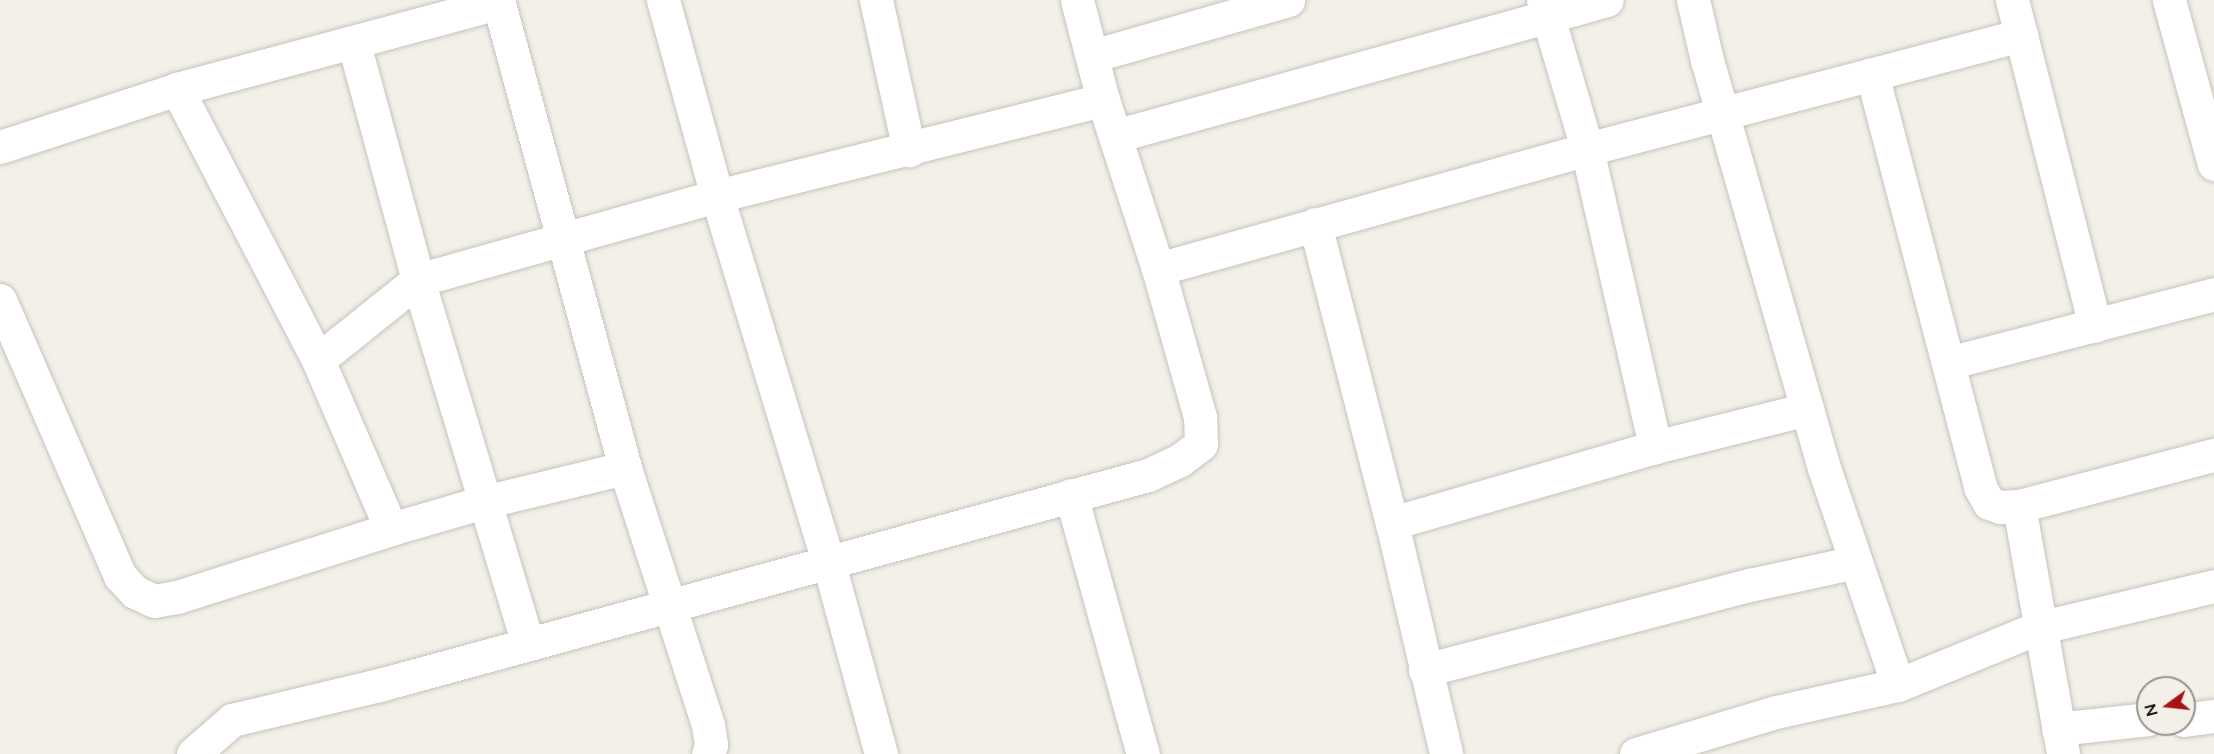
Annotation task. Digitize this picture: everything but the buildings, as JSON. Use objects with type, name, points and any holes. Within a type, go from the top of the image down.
[{"type":"street","points":[[663,0],[717,196],[829,564],[881,754]]},
{"type":"street","points":[[876,0],[909,150]]},
{"type":"street","points":[[193,754],[232,720],[383,684],[1148,475],[1180,460],[1201,444],[1200,417],[1158,269],[1103,100],[1077,0]]},
{"type":"street","points":[[1092,56],[1251,5],[1288,0]]},
{"type":"street","points":[[1115,136],[1546,9],[1608,0]]},
{"type":"street","points":[[1693,0],[1722,114],[1807,409],[1898,686]]},
{"type":"street","points":[[2012,0],[2095,326]]},
{"type":"street","points":[[2169,0],[2214,164]]},
{"type":"street","points":[[0,147],[177,89],[354,44],[499,2],[625,468],[708,725],[711,745],[708,754]]},
{"type":"street","points":[[1546,9],[1587,149],[1655,447]]},
{"type":"street","points":[[1158,269],[1587,149],[2021,35]]},
{"type":"street","points":[[354,44],[418,280],[528,644]]},
{"type":"street","points":[[1872,74],[1980,487],[1989,502],[2000,507],[2019,506],[2214,455]]},
{"type":"street","points":[[177,89],[318,360],[391,529]]},
{"type":"street","points":[[318,360],[418,280],[717,196],[1103,100]]},
{"type":"street","points":[[1315,224],[1392,523],[1446,754]]},
{"type":"street","points":[[1948,363],[2214,294]]},
{"type":"street","points":[[0,300],[120,576],[135,592],[154,601],[177,597],[484,502],[625,468]]},
{"type":"street","points":[[1392,523],[1655,447],[1807,409]]},
{"type":"street","points":[[1071,495],[1143,754]]},
{"type":"street","points":[[2019,506],[2038,628],[2061,741],[2136,722]]},
{"type":"street","points":[[1425,670],[1750,585],[1856,562]]},
{"type":"street","points":[[1636,754],[1690,745],[1776,712],[1898,686],[2038,628],[2214,586]]},
{"type":"street","points":[[2196,718],[2214,716]]}]
